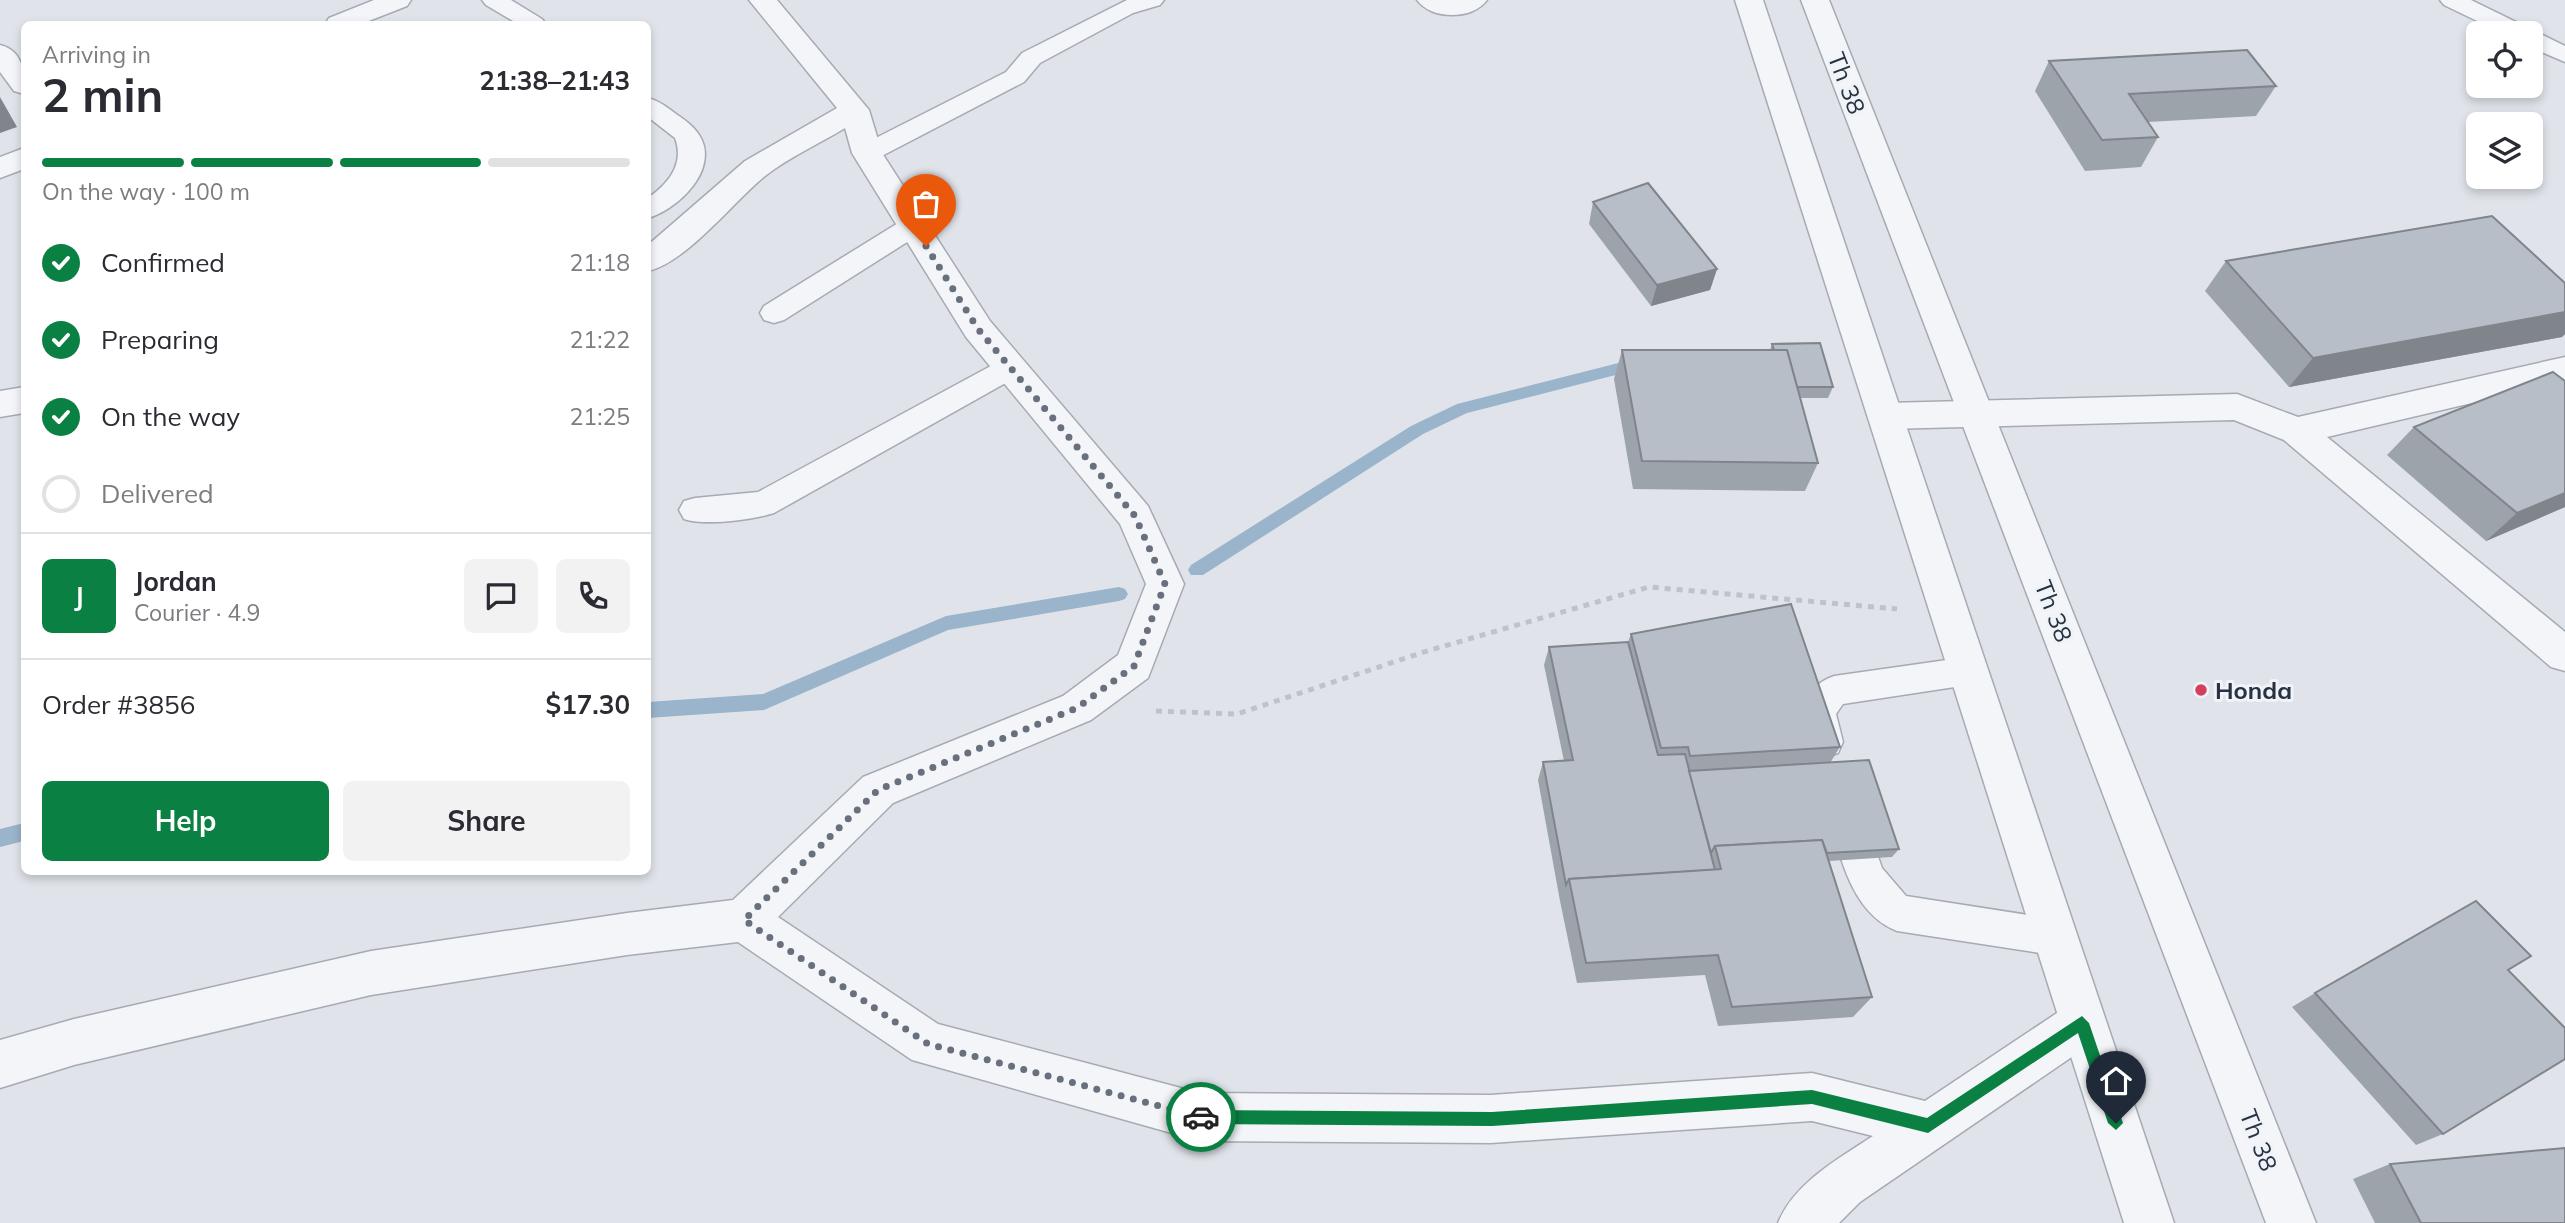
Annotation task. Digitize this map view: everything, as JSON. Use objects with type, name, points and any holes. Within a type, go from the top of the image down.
[{"type":"street","points":[[346,21],[397,0]]},
{"type":"street","points":[[0,1064],[74,1042],[370,973],[627,934],[744,920],[878,790],[1077,708],[1134,666],[1165,584],[1135,516],[978,329],[867,153],[855,110],[763,0]]},
{"type":"street","points":[[1749,0],[2149,1223]]},
{"type":"street","name":"Th 38","points":[[1815,0],[2291,1223]]},
{"type":"street","points":[[0,53],[21,81]]},
{"type":"street","points":[[651,258],[671,245],[756,169],[855,110]]},
{"type":"street","points":[[0,168],[21,159]]},
{"type":"street","points":[[2296,431],[2565,369]]},
{"type":"street","points":[[0,404],[21,400]]},
{"type":"street","points":[[1886,416],[2237,407],[2296,431],[2565,655]]},
{"type":"street","points":[[744,920],[928,1044],[1200,1117],[1492,1119],[1812,1097],[1928,1126]]},
{"type":"street","points":[[1803,1223],[1843,1185],[2082,1023]]},
{"type":"lane","points":[[494,0],[529,21]]},
{"type":"lane","points":[[867,153],[1015,77],[1031,58],[1125,8],[1152,0]]},
{"type":"lane","points":[[1429,0],[1438,5],[1456,8],[1471,5],[1475,0]]},
{"type":"lane","points":[[2452,0],[2495,21]]},
{"type":"lane","points":[[2543,44],[2565,55]]},
{"type":"lane","points":[[651,108],[686,136],[691,156],[686,178],[651,208]]},
{"type":"lane","points":[[774,313],[913,226]]},
{"type":"lane","points":[[695,510],[763,504],[1010,368]]},
{"type":"lane","points":[[1968,671],[1834,691],[1822,702],[1818,716],[1864,876],[1877,897],[1897,913],[2054,937]]},
{"type":"path","points":[[1077,708],[1237,714],[1427,651],[1649,587],[1950,613]]},
{"type":"building","points":[[2247,50],[2276,86],[2129,94],[2158,137],[2102,140],[2049,61]]},
{"type":"building","points":[[1648,183],[1717,269],[1657,285],[1593,202]]},
{"type":"building","points":[[2492,216],[2565,283],[2565,312],[2313,358],[2226,261]]},
{"type":"building","points":[[1820,343],[1833,387],[1797,387],[1787,350],[1774,350],[1772,344]]},
{"type":"building","points":[[1622,350],[1787,350],[1818,463],[1642,461]]},
{"type":"building","points":[[2553,372],[2565,381],[2565,493],[2517,513],[2414,427]]},
{"type":"building","points":[[1791,604],[1840,747],[1690,756],[1688,747],[1661,748],[1631,634]]},
{"type":"building","points":[[1628,642],[1658,755],[1685,754],[1715,870],[1569,879],[1566,885],[1543,762],[1573,760],[1549,647]]},
{"type":"building","points":[[1869,760],[1899,849],[1827,853],[1822,840],[1715,846],[1711,853],[1689,771]]},
{"type":"building","points":[[1822,840],[1872,997],[1732,1007],[1718,955],[1586,963],[1569,879],[1721,869],[1715,846]]},
{"type":"building","points":[[2476,901],[2531,956],[2508,970],[2565,1028],[2565,1059],[2443,1134],[2315,993]]},
{"type":"building","points":[[2565,1148],[2565,1223],[2421,1223],[2390,1164]]},
{"type":"waterway","points":[[1197,570],[1417,430],[1463,408],[1638,364]]},
{"type":"waterway","points":[[651,710],[764,702],[946,623],[1119,594]]},
{"type":"waterway","points":[[0,838],[21,833]]},
{"type":"way so far","points":[[926,246],[978,329],[1135,516],[1165,584],[1134,666],[1077,708],[878,790],[744,920],[928,1044],[1201,1117]]},
{"type":"place","name":"Honda","points":[[2201,690]]},
{"type":"route","points":[[1201,1117],[1492,1119],[1812,1097],[1928,1126],[2082,1023],[2116,1123]]}]
